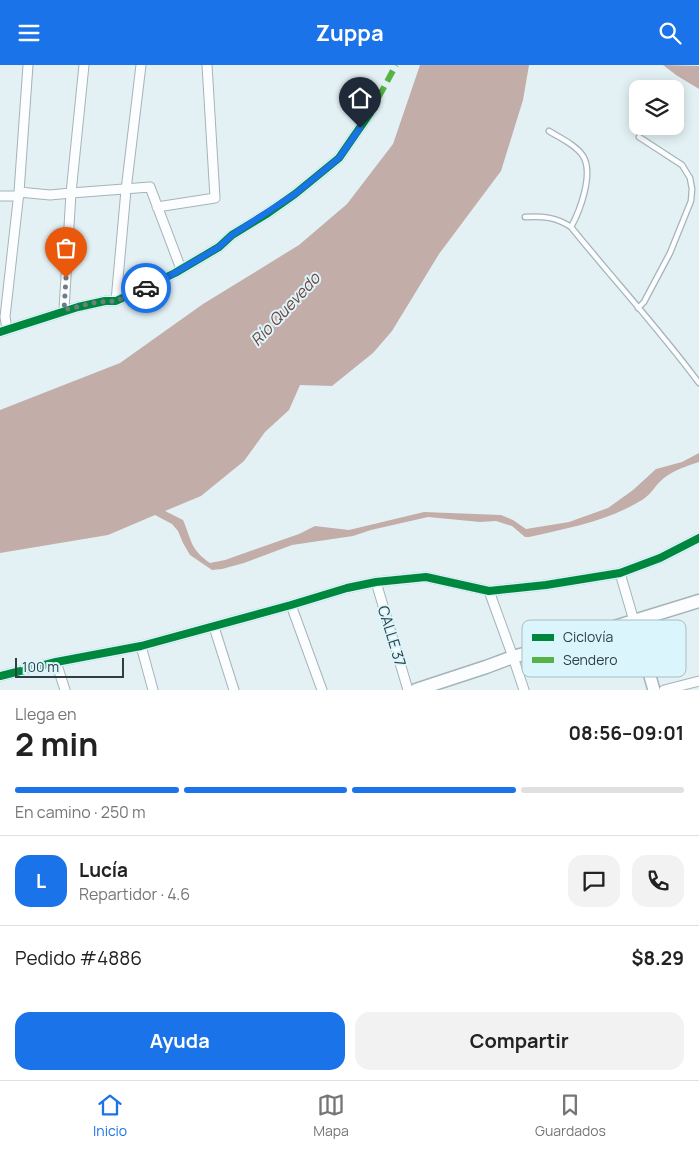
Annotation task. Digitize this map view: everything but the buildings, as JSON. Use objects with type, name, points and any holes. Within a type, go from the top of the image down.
[{"type":"main road","points":[[637,620],[699,601]]},
{"type":"main road","points":[[416,690],[522,654]]},
{"type":"street","points":[[3,330],[19,194],[28,65]]},
{"type":"street","points":[[64,310],[71,193],[84,65]]},
{"type":"street","points":[[116,301],[126,190],[141,65]]},
{"type":"street","points":[[157,207],[215,198],[207,65]]},
{"type":"street","points":[[3,330],[64,310],[97,302],[116,301],[152,285],[219,247],[232,235],[295,194],[339,158],[370,113]]},
{"type":"street","points":[[0,196],[19,194],[50,195],[150,187],[181,269]]},
{"type":"street","points":[[0,676],[56,662],[141,646],[347,588],[376,582],[426,577],[489,591],[546,585],[620,573],[660,558],[699,538]]},
{"type":"street","points":[[620,573],[634,620]]},
{"type":"street","name":"CALLE 37","points":[[376,582],[408,690]]},
{"type":"street","points":[[489,591],[524,690]]},
{"type":"street","points":[[291,605],[322,690]]},
{"type":"street","points":[[214,627],[234,690]]},
{"type":"street","points":[[141,646],[153,690]]},
{"type":"street","points":[[56,662],[65,690]]},
{"type":"street","points":[[650,677],[654,690]]},
{"type":"street","points":[[664,690],[699,681]]},
{"type":"lane","points":[[549,131],[578,150],[587,165],[587,176],[581,205],[571,227]]},
{"type":"lane","points":[[638,308],[644,302],[670,253],[692,195],[690,178],[682,165],[639,137]]},
{"type":"lane","points":[[525,217],[553,218],[563,221],[571,227],[699,383]]},
{"type":"water","name":"Río Quevedo","points":[[420,65],[529,65],[523,100],[501,171],[439,254],[392,331],[373,353],[332,386],[300,385],[289,410],[265,432],[244,461],[201,496],[165,511],[183,520],[195,549],[210,563],[225,560],[299,534],[315,526],[349,530],[424,512],[501,515],[513,520],[526,529],[569,522],[608,508],[633,490],[656,469],[682,462],[699,453],[699,462],[668,475],[645,498],[616,513],[588,523],[529,537],[525,537],[512,526],[496,521],[480,522],[428,517],[353,536],[292,545],[244,563],[212,570],[190,555],[178,531],[172,524],[155,515],[108,535],[0,553],[0,410],[120,363],[203,304],[299,245],[347,204],[393,144]]},
{"type":"water","points":[[663,65],[699,66],[699,89],[676,75]]},
{"type":"marked path","points":[[370,113],[396,65]]},
{"type":"cycle path","points":[[0,332],[78,307],[105,301],[116,301],[175,273],[219,247],[232,235],[295,194],[339,158],[370,113]]},
{"type":"cycle path","points":[[0,676],[56,662],[141,646],[347,588],[376,582],[426,577],[489,591],[546,585],[620,573],[660,558],[699,538]]},
{"type":"way so far","points":[[66,278],[64,310],[97,302],[116,301],[146,288]]},
{"type":"route","points":[[146,288],[219,247],[232,235],[295,194],[339,158],[360,128]]}]
